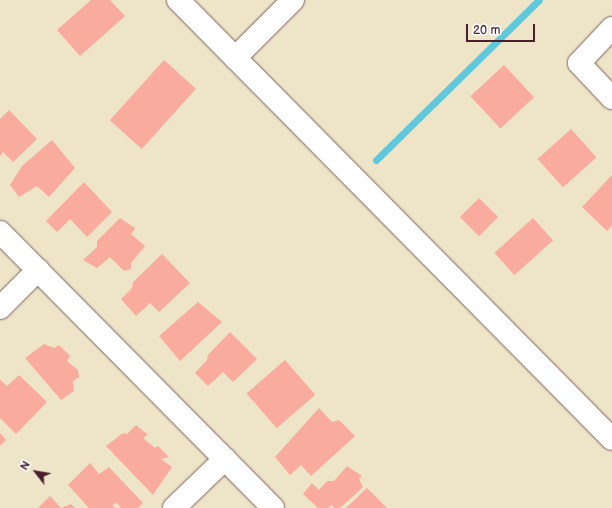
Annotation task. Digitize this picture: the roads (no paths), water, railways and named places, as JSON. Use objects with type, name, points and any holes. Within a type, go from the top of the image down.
[{"type":"street","points":[[178,0],[612,439]]},
{"type":"street","points":[[235,58],[293,0]]},
{"type":"street","points":[[612,28],[579,63],[612,98]]},
{"type":"street","points":[[0,232],[273,508]]},
{"type":"street","points":[[0,308],[38,270]]},
{"type":"street","points":[[174,508],[225,459]]},
{"type":"waterway","points":[[376,160],[539,0]]}]
